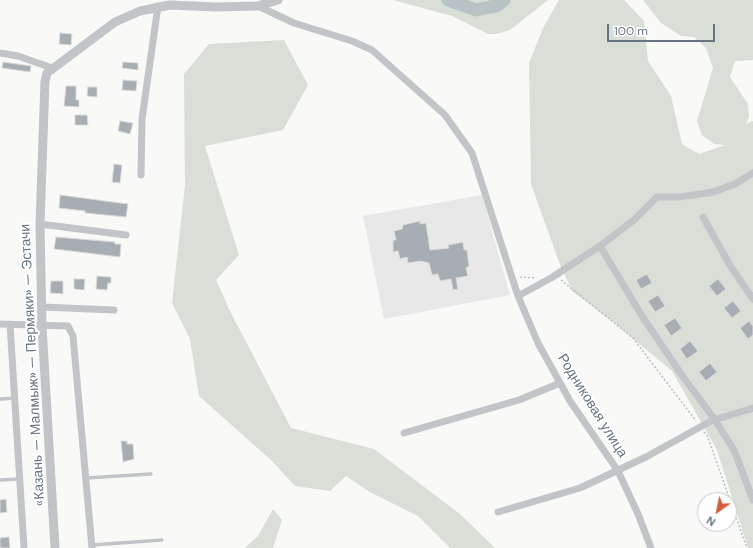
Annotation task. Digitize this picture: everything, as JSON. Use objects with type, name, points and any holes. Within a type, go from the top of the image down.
[{"type":"street","points":[[0,53],[18,56],[52,68],[115,22],[140,11],[158,6],[258,6],[278,0]]},
{"type":"street","points":[[141,175],[142,119],[158,6]]},
{"type":"street","name":"Родниковая улица","points":[[258,6],[294,23],[352,41],[372,50],[446,115],[472,153],[514,276],[518,296],[538,343],[570,401],[618,471],[638,514],[651,548]]},
{"type":"street","name":"«Казань — Малмыж» — Пермяки» — Эстачи","points":[[52,68],[47,73],[45,81],[40,224],[42,326],[56,548]]},
{"type":"street","points":[[518,296],[551,278],[600,246],[635,219],[657,197],[680,197],[713,192],[735,184],[753,174]]},
{"type":"street","points":[[703,217],[731,267],[753,299]]},
{"type":"street","points":[[40,224],[126,235]]},
{"type":"street","points":[[600,246],[642,316],[680,374],[715,420],[734,450],[753,500]]},
{"type":"street","points":[[42,307],[114,310]]},
{"type":"street","points":[[0,324],[68,326],[73,336],[92,547]]},
{"type":"street","points":[[10,324],[24,548]]},
{"type":"street","points":[[404,433],[506,404],[560,383]]},
{"type":"street","points":[[498,512],[580,488],[618,471],[715,420],[753,408]]},
{"type":"lane","points":[[0,399],[15,398]]},
{"type":"lane","points":[[86,478],[150,474]]},
{"type":"lane","points":[[0,480],[20,479]]},
{"type":"lane","points":[[92,547],[162,540]]},
{"type":"path","points":[[514,276],[536,278]]},
{"type":"path","points":[[551,278],[559,279],[633,338],[707,435],[747,548]]},
{"type":"shaded area","points":[[393,0],[548,0],[510,30],[496,34],[488,34],[452,16]]},
{"type":"shaded area","points":[[559,0],[624,0],[644,21],[648,61],[671,96],[682,144],[699,154],[725,145],[714,144],[702,135],[697,121],[713,68],[706,48],[694,37],[681,36],[661,23],[643,0],[753,0],[753,60],[735,61],[730,77],[748,104],[749,117],[746,124],[753,121],[753,548],[748,548],[737,513],[737,492],[730,492],[717,450],[672,371],[612,321],[572,291],[559,262],[531,184],[529,63],[543,28]]},
{"type":"shaded area","points":[[284,40],[308,85],[283,130],[205,146],[239,255],[216,280],[230,311],[291,428],[374,449],[460,514],[495,548],[450,548],[418,516],[370,492],[346,476],[330,491],[295,486],[272,461],[199,396],[190,339],[172,303],[185,185],[184,74],[209,44]]},
{"type":"shaded area","points":[[482,195],[510,295],[384,319],[363,216]]},
{"type":"shaded area","points":[[273,509],[282,520],[273,548],[245,548],[258,536]]},
{"type":"building","points":[[60,33],[72,34],[71,45],[59,44]]},
{"type":"building","points":[[3,62],[31,66],[30,72],[2,68]]},
{"type":"building","points":[[123,62],[138,63],[138,70],[122,68]]},
{"type":"building","points":[[123,80],[137,81],[136,91],[122,90]]},
{"type":"building","points":[[66,86],[76,86],[76,100],[79,100],[79,107],[64,106]]},
{"type":"building","points":[[88,87],[97,87],[97,97],[87,96]]},
{"type":"building","points":[[75,115],[87,115],[88,125],[75,125]]},
{"type":"building","points":[[120,121],[133,123],[130,134],[118,131]]},
{"type":"building","points":[[114,164],[122,165],[120,183],[112,182]]},
{"type":"building","points":[[60,195],[128,204],[126,217],[85,213],[85,211],[59,208]]},
{"type":"building","points":[[420,221],[420,224],[426,223],[430,250],[449,248],[448,245],[463,242],[464,250],[467,250],[469,266],[466,268],[468,276],[456,278],[458,289],[453,290],[451,279],[440,281],[438,274],[432,275],[429,263],[421,261],[408,263],[407,257],[400,259],[398,251],[393,252],[393,240],[396,240],[394,231],[402,229],[403,225]]},
{"type":"building","points":[[56,237],[115,242],[115,244],[121,244],[120,257],[54,249]]},
{"type":"building","points":[[647,274],[652,283],[641,289],[636,280]]},
{"type":"building","points":[[97,276],[111,277],[111,283],[108,283],[107,290],[96,289]]},
{"type":"building","points":[[74,279],[85,279],[84,290],[74,289]]},
{"type":"building","points":[[718,279],[726,289],[717,296],[709,286]]},
{"type":"building","points":[[51,281],[63,281],[63,294],[50,293]]},
{"type":"building","points":[[658,295],[665,306],[655,312],[648,301]]},
{"type":"building","points":[[733,301],[741,311],[732,318],[724,308]]},
{"type":"building","points":[[675,318],[682,328],[671,336],[664,325]]},
{"type":"building","points":[[749,321],[753,326],[753,335],[748,339],[740,328]]},
{"type":"building","points":[[690,341],[698,351],[687,359],[680,349]]},
{"type":"building","points":[[710,363],[717,372],[706,381],[699,372]]},
{"type":"building","points":[[121,441],[127,441],[127,444],[133,444],[134,459],[123,462]]},
{"type":"building","points":[[6,499],[7,512],[0,513],[0,500]]},
{"type":"building","points":[[9,537],[10,548],[0,548],[0,538]]},
{"type":"waterway","points":[[448,0],[476,10],[496,6],[504,0]]},
{"type":"waterway","points":[[490,0],[496,6]]}]
